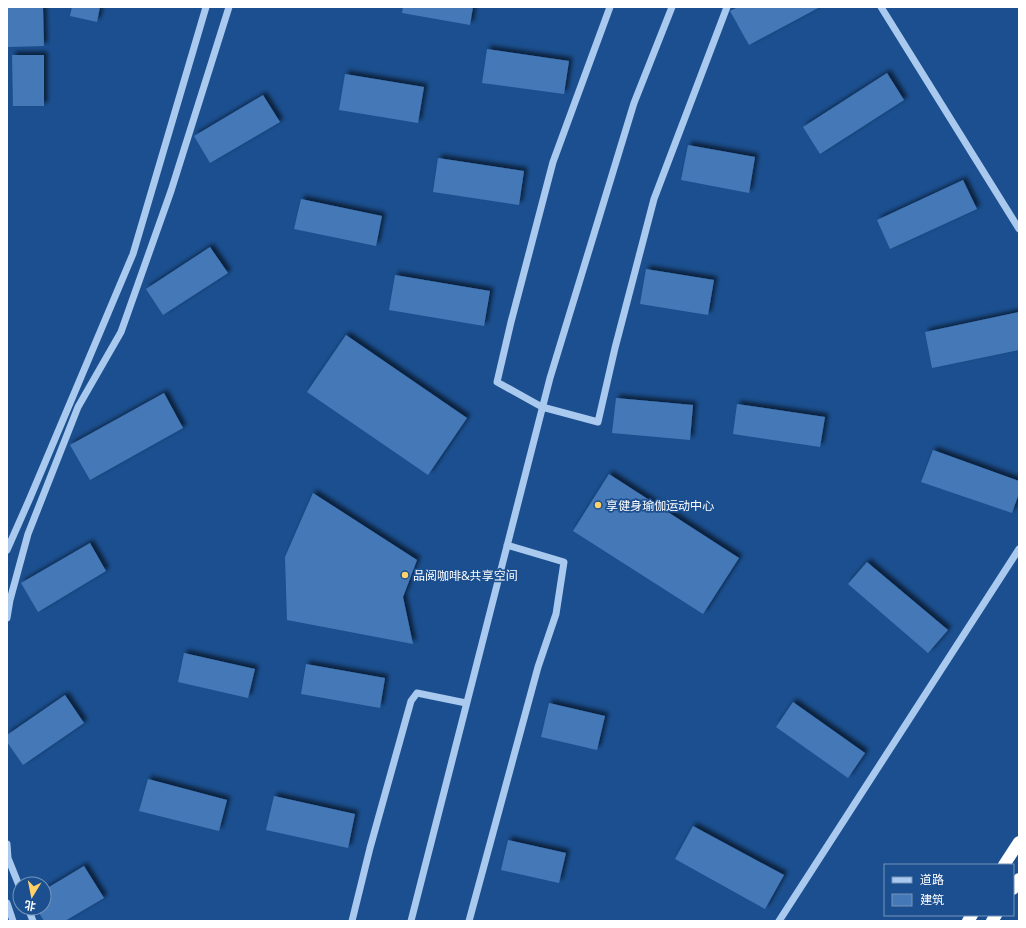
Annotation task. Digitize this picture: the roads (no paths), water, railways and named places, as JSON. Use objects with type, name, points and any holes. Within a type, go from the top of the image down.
[{"type":"highway","points":[[1005,864],[1019,842]]},
{"type":"street","points":[[7,550],[132,254],[206,7]]},
{"type":"street","points":[[7,618],[10,600],[28,534],[78,407],[121,332],[171,191],[229,7]]},
{"type":"street","points":[[610,7],[553,162],[511,322],[497,382],[542,407],[598,422],[617,341],[654,199],[727,7]]},
{"type":"street","points":[[410,921],[550,378],[634,103],[672,7]]},
{"type":"street","points":[[881,7],[1019,229]]},
{"type":"street","points":[[469,921],[538,667],[556,614],[564,562],[507,545]]},
{"type":"street","points":[[779,921],[1019,549]]},
{"type":"street","points":[[352,921],[370,848],[411,701],[417,693],[466,703]]},
{"type":"street","points":[[7,844],[8,858],[15,876]]},
{"type":"street","points":[[7,903],[13,921]]},
{"type":"place","name":"享健身瑜伽运动中心","points":[[598,505]]},
{"type":"place","name":"品阅咖啡&共享空间","points":[[405,575]]}]
